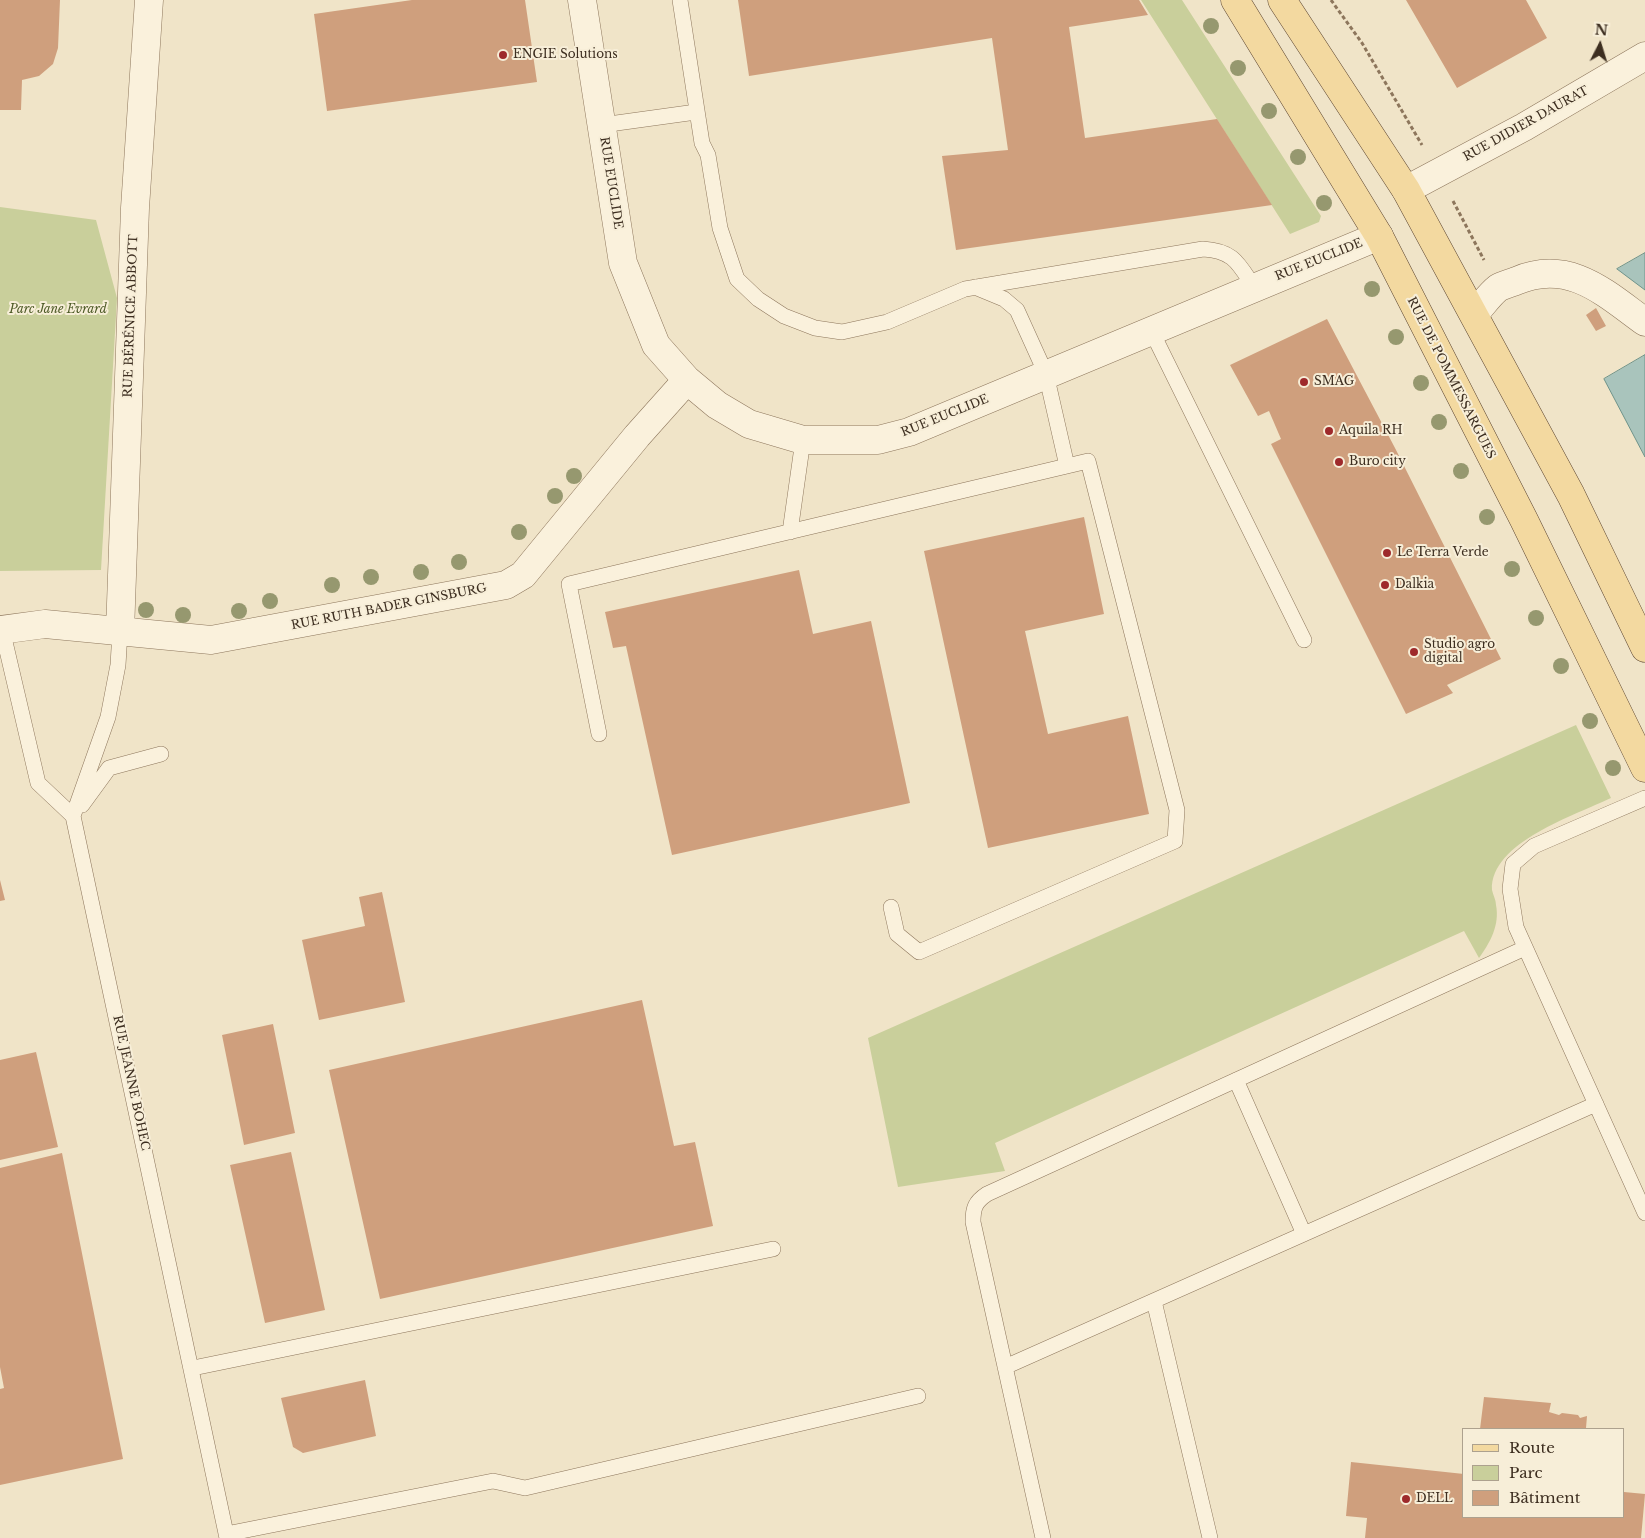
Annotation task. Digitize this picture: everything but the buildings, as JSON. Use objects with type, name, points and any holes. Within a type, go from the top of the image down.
[{"type":"main road","name":"RUE DE POMMESSARGUES","points":[[1234,0],[1379,236],[1524,520],[1645,768]]},
{"type":"main road","points":[[1282,0],[1406,190],[1570,496],[1645,648]]},
{"type":"street","name":"RUE BÉRÉNICE ABBOTT","points":[[120,632],[135,208],[149,0]]},
{"type":"street","name":"RUE EUCLIDE","points":[[582,0],[623,263],[656,345],[686,380],[717,405],[749,424],[803,440],[878,440],[909,432],[1379,236]]},
{"type":"street","name":"RUE DIDIER DAURAT","points":[[1406,190],[1524,127],[1645,56]]},
{"type":"street","points":[[1474,314],[1499,288],[1537,274],[1563,274],[1594,284],[1645,322]]},
{"type":"street","name":"RUE RUTH BADER GINSBURG","points":[[1,629],[45,624],[211,640],[506,585],[523,576],[637,436],[686,380]]},
{"type":"lane","points":[[680,0],[696,112],[702,143],[708,155],[720,228],[728,255],[737,279],[758,299],[784,316],[815,328],[842,332],[887,322],[966,288],[1203,249],[1217,250],[1232,255],[1254,287]]},
{"type":"lane","points":[[602,125],[696,112]]},
{"type":"lane","points":[[975,287],[1004,299],[1017,310],[1046,374],[1066,466]]},
{"type":"lane","points":[[1151,330],[1304,640]]},
{"type":"lane","points":[[790,532],[803,440]]},
{"type":"lane","points":[[599,734],[569,584],[1088,461],[1177,810],[1175,841],[919,952],[897,934],[891,907]]},
{"type":"lane","points":[[1,629],[38,783],[73,816]]},
{"type":"lane","points":[[73,816],[108,717],[118,665],[120,632]]},
{"type":"lane","points":[[73,816],[109,768],[161,754]]},
{"type":"lane","points":[[1645,798],[1534,846],[1512,864],[1510,889],[1516,927],[1645,1213]]},
{"type":"lane","name":"RUE JEANNE BOHEC","points":[[73,816],[192,1368],[226,1536]]},
{"type":"lane","points":[[1043,1538],[973,1222],[973,1210],[977,1201],[987,1194],[1525,948]]},
{"type":"lane","points":[[1236,1080],[1304,1234]]},
{"type":"lane","points":[[1005,1367],[1596,1104]]},
{"type":"lane","points":[[192,1368],[773,1249]]},
{"type":"lane","points":[[1154,1301],[1210,1538]]},
{"type":"lane","points":[[226,1536],[492,1481],[525,1488],[918,1396]]},
{"type":"green space","points":[[1141,0],[1182,0],[1321,216],[1319,222],[1290,234]]},
{"type":"green space","name":"Parc Jane Evrard","points":[[0,207],[96,220],[117,298],[101,570],[0,571]]},
{"type":"green space","points":[[1576,725],[1611,798],[1538,832],[1520,844],[1505,858],[1495,873],[1492,890],[1496,901],[1497,920],[1490,940],[1479,958],[1464,931],[995,1143],[1005,1171],[898,1187],[868,1038]]},
{"type":"water","points":[[1645,253],[1645,290],[1617,269]]},
{"type":"water","points":[[1645,355],[1645,457],[1604,379]]},
{"type":"place","name":"ENGIE Solutions","points":[[503,55]]},
{"type":"place","name":"SMAG","points":[[1304,382]]},
{"type":"place","name":"Aquila RH","points":[[1329,431]]},
{"type":"place","name":"Buro city","points":[[1339,462]]},
{"type":"place","name":"Le Terra Verde","points":[[1387,553]]},
{"type":"place","name":"Dalkia","points":[[1385,585]]},
{"type":"place","name":"Studio agro digital","points":[[1414,652]]},
{"type":"place","name":"DELL","points":[[1406,1499]]}]
